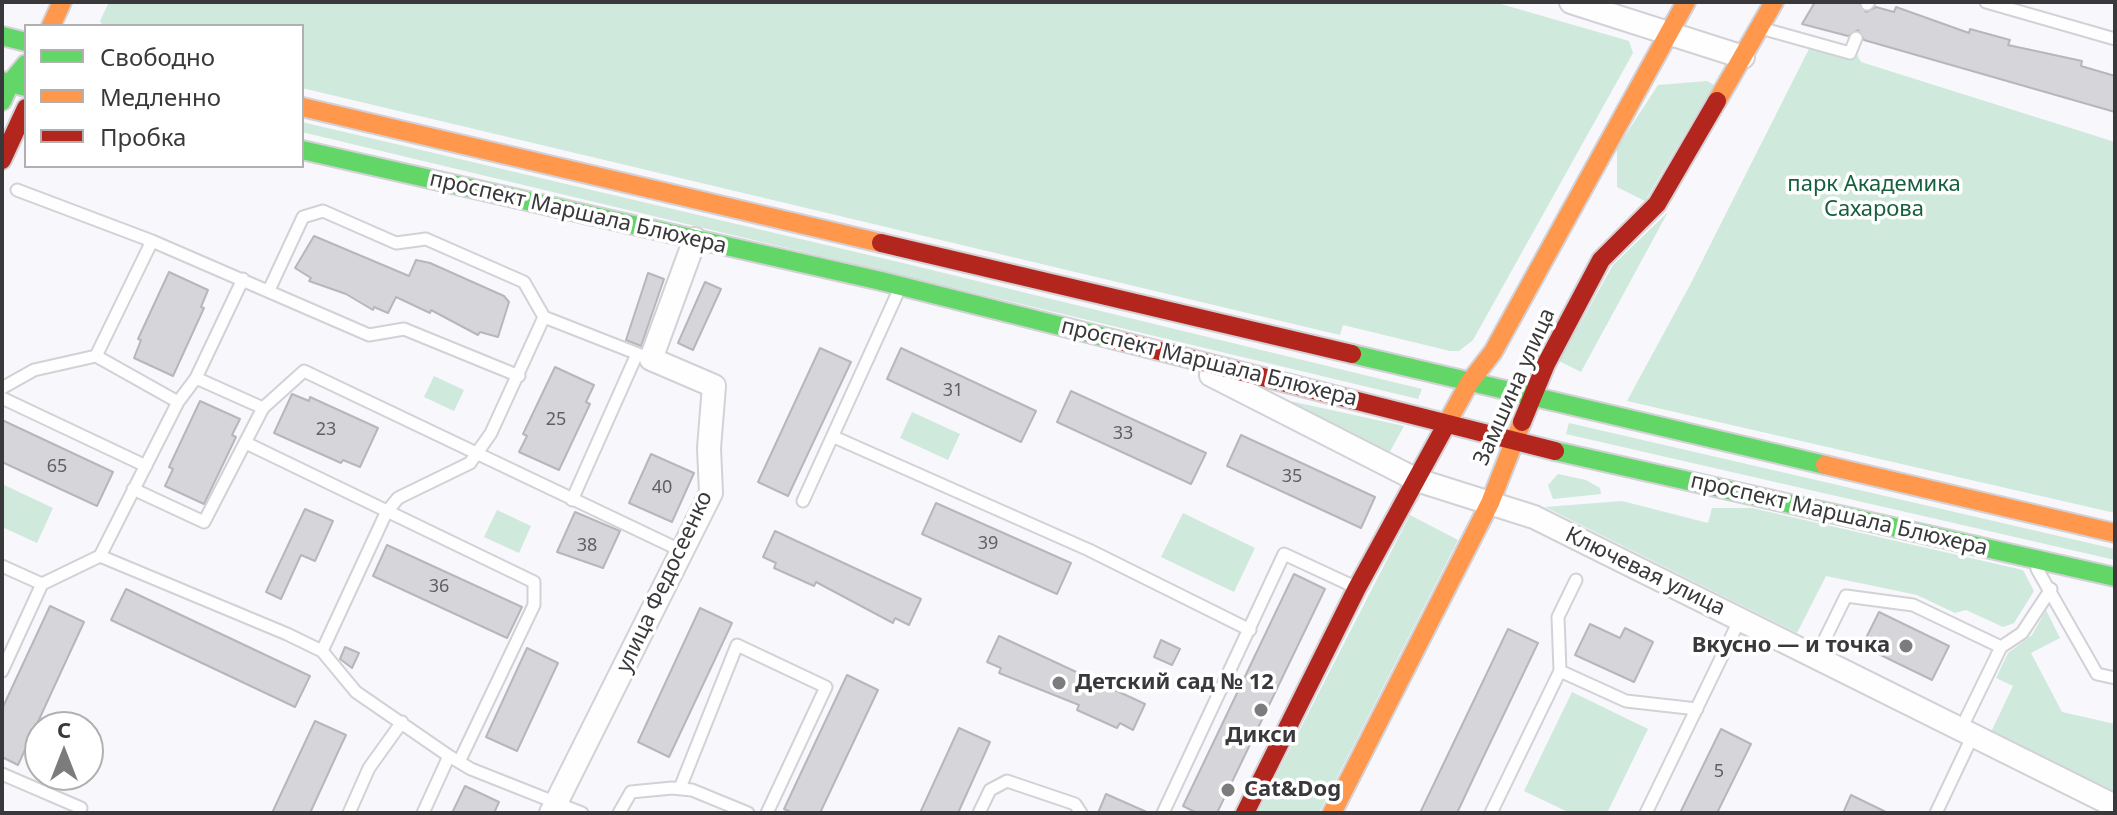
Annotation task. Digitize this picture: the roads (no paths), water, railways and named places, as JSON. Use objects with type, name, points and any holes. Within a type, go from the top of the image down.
[{"type":"main road","points":[[52,24],[62,2]]},
{"type":"main road","name":"Замшина улица","points":[[1245,813],[1357,588],[1469,383],[1493,352],[1686,2]]},
{"type":"main road","name":"Замшина улица","points":[[1332,813],[1490,503],[1517,441],[1531,398],[1601,260],[1619,240],[1649,216],[1774,2]]},
{"type":"main road","points":[[2,36],[24,42]]},
{"type":"main road","points":[[2,101],[24,67]]},
{"type":"main road","name":"проспект Маршала Блюхера","points":[[304,107],[2115,533]]},
{"type":"main road","points":[[2,160],[24,112]]},
{"type":"main road","name":"проспект Маршала Блюхера","points":[[304,150],[901,286],[1517,441],[2115,577]]},
{"type":"street","points":[[1571,2],[1670,31],[1743,57]]},
{"type":"street","points":[[644,356],[695,239]]},
{"type":"street","name":"Ключевая улица","points":[[1169,352],[1417,480],[1527,513],[2115,806]]},
{"type":"street","name":"улица Федосеенко","points":[[553,808],[711,493],[709,448],[714,386],[644,356]]},
{"type":"lane","points":[[1986,2],[2115,39]]},
{"type":"lane","points":[[1759,28],[1850,53],[1856,38]]},
{"type":"lane","points":[[17,190],[152,241],[369,335],[404,329],[519,376]]},
{"type":"lane","points":[[269,290],[303,217],[323,211],[396,243],[426,239],[524,282],[544,317],[644,356],[572,500]]},
{"type":"lane","points":[[96,356],[152,241]]},
{"type":"lane","points":[[2,671],[42,584],[100,556],[178,402],[196,378],[243,279]]},
{"type":"lane","points":[[803,501],[901,286]]},
{"type":"lane","points":[[322,651],[386,513],[398,498],[470,463],[491,433],[544,317]]},
{"type":"lane","points":[[2,388],[34,370],[96,356],[178,402]]},
{"type":"lane","points":[[133,489],[204,522],[263,408],[304,371],[683,551]]},
{"type":"lane","points":[[196,378],[263,408]]},
{"type":"lane","points":[[2,398],[146,466]]},
{"type":"lane","points":[[834,437],[1089,550],[1250,630]]},
{"type":"lane","points":[[246,443],[534,582],[534,605],[423,813]]},
{"type":"lane","points":[[1163,813],[1284,554],[1357,588]]},
{"type":"lane","points":[[100,556],[322,651],[356,692],[454,759],[553,808],[582,813]]},
{"type":"lane","points":[[2030,558],[2051,589],[2097,674],[2115,678]]},
{"type":"lane","points":[[2,566],[42,584]]},
{"type":"lane","points":[[1491,813],[1560,671],[1558,617],[1576,580]]},
{"type":"lane","points":[[1936,813],[2001,647],[2022,633],[2051,589]]},
{"type":"lane","points":[[1816,657],[1846,596],[1913,605],[2001,647]]},
{"type":"lane","points":[[1646,813],[1740,619]]},
{"type":"lane","points":[[680,788],[737,645],[826,687],[767,813]]},
{"type":"lane","points":[[1560,671],[1626,701],[1697,709]]},
{"type":"lane","points":[[349,813],[369,768],[402,722]]},
{"type":"lane","points":[[2,774],[81,808],[79,813]]},
{"type":"lane","points":[[979,813],[990,790],[1007,781],[1075,804],[1081,813]]},
{"type":"lane","points":[[619,813],[631,792],[680,788],[748,813]]},
{"type":"place","name":"Вкусно — и точка","points":[[1906,646]]},
{"type":"place","name":"Детский сад № 12","points":[[1059,683]]},
{"type":"place","name":"Дикси","points":[[1261,710]]},
{"type":"place","name":"Cat&Dog","points":[[1228,790]]},
{"type":"park label","name":"парк Академика Сахарова","points":[[1874,198]]}]
